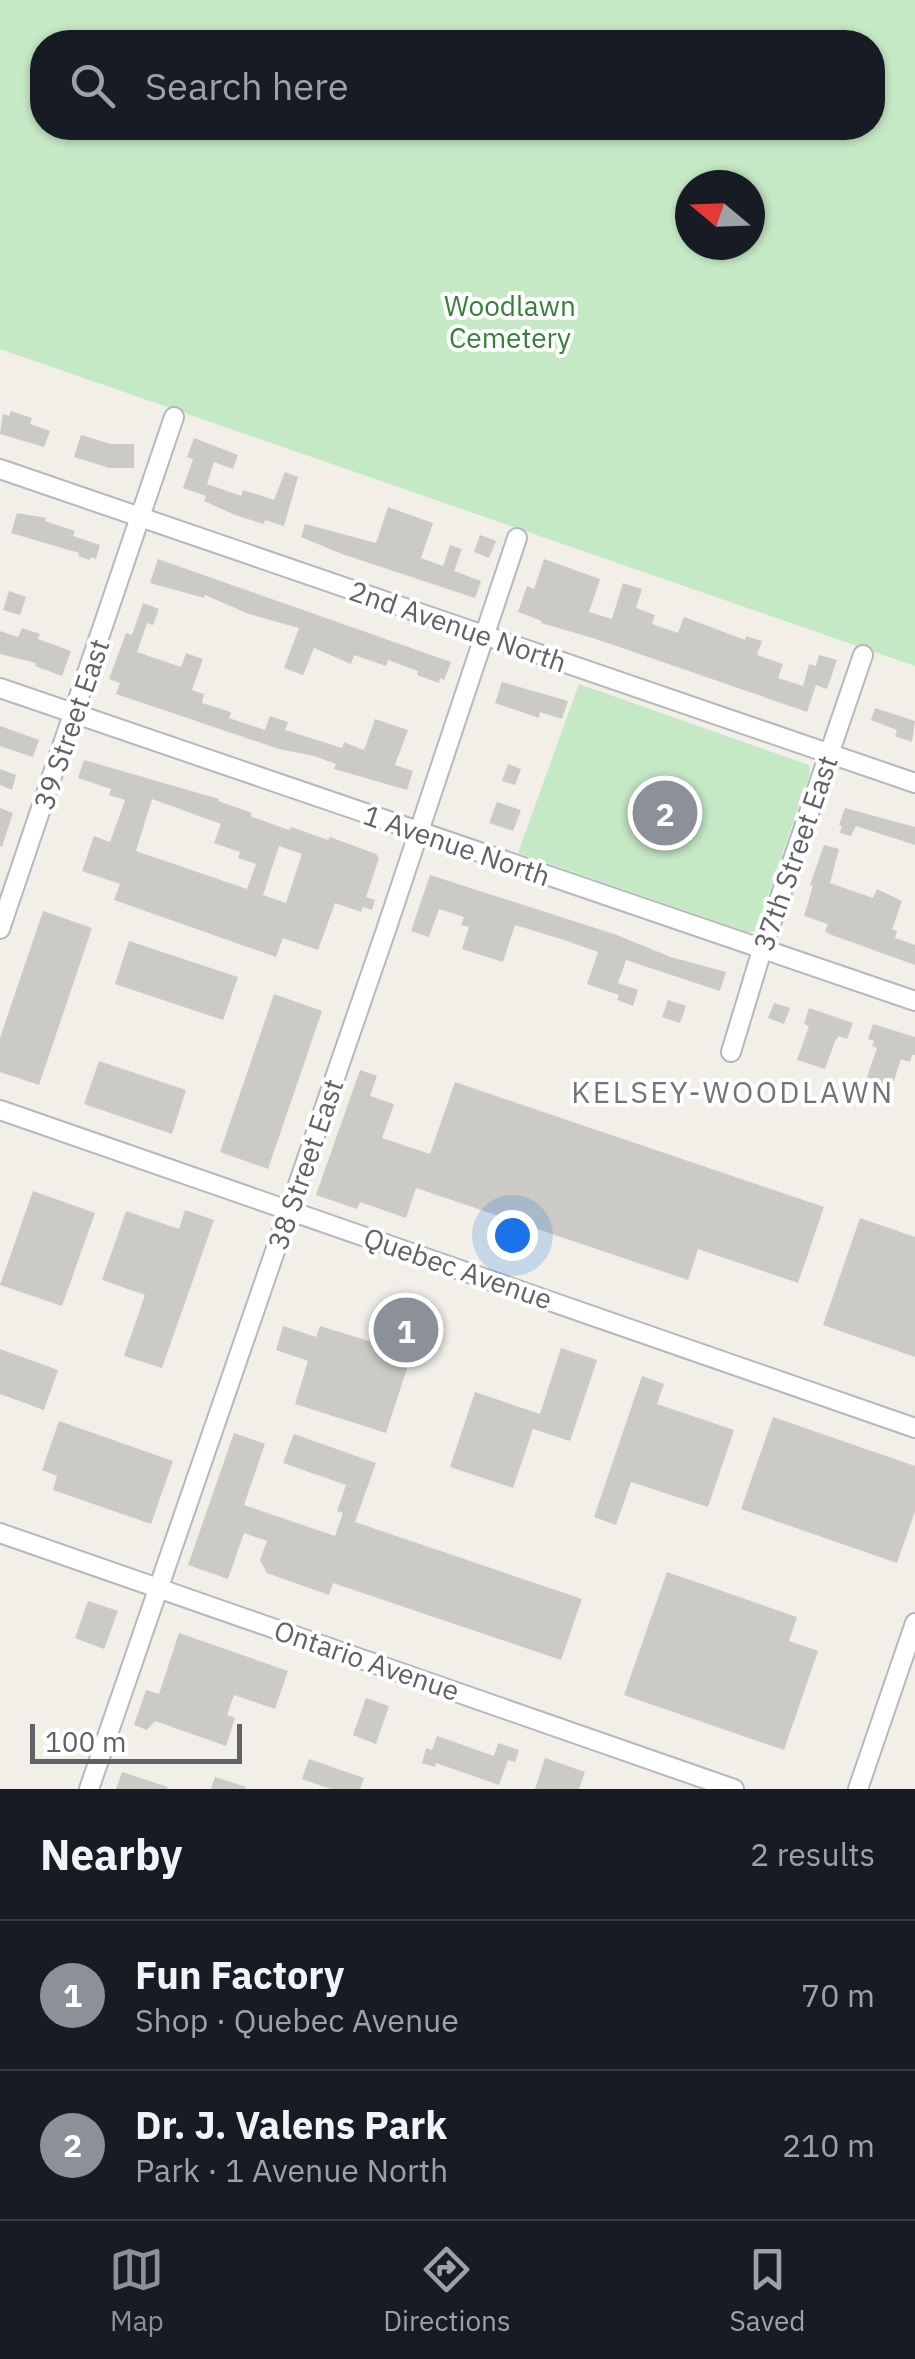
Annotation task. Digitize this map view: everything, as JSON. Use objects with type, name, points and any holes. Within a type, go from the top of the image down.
[{"type":"street","name":"39 Street East","points":[[0,929],[174,418]]},
{"type":"street","name":"2nd Avenue North","points":[[0,469],[915,784]]},
{"type":"street","name":"38 Street East","points":[[89,1789],[517,538]]},
{"type":"street","name":"37th Street East","points":[[731,1052],[863,655]]},
{"type":"street","name":"1 Avenue North","points":[[0,688],[915,1001]]},
{"type":"street","name":"Quebec Avenue","points":[[0,1110],[915,1428]]},
{"type":"street","name":"Ontario Avenue","points":[[0,1533],[734,1789]]},
{"type":"street","points":[[858,1789],[915,1623]]},
{"type":"green space","name":"Woodlawn Cemetery","points":[[0,0],[915,0],[915,666],[0,349]]},
{"type":"green space","points":[[579,684],[809,765],[810,773],[756,931],[748,932],[518,853]]},
{"type":"building","points":[[11,411],[32,418],[30,424],[50,431],[44,447],[0,434],[3,414],[9,416]]},
{"type":"building","points":[[81,435],[111,444],[134,444],[134,468],[109,468],[74,457]]},
{"type":"building","points":[[194,438],[238,455],[233,469],[214,462],[207,484],[241,496],[243,490],[274,500],[285,472],[298,477],[284,526],[235,515],[204,501],[206,496],[183,488],[193,459],[187,457]]},
{"type":"building","points":[[388,507],[433,523],[421,558],[443,566],[450,545],[462,549],[454,571],[481,581],[475,598],[301,537],[305,524],[376,543]]},
{"type":"building","points":[[17,513],[46,518],[45,521],[75,531],[73,536],[100,545],[96,559],[89,560],[78,556],[79,553],[11,533]]},
{"type":"building","points":[[480,535],[496,541],[489,558],[474,552]]},
{"type":"building","points":[[158,559],[451,662],[439,683],[388,660],[386,666],[354,655],[351,664],[314,648],[303,675],[284,668],[299,628],[249,614],[205,595],[204,598],[150,583]]},
{"type":"building","points":[[544,559],[600,579],[589,612],[612,619],[623,583],[642,589],[636,608],[655,615],[652,624],[678,633],[684,617],[745,640],[746,636],[762,641],[757,655],[783,664],[778,678],[803,686],[809,664],[816,666],[819,655],[837,660],[827,689],[816,685],[807,712],[541,623],[518,612],[527,586],[534,589]]},
{"type":"building","points":[[9,591],[26,597],[20,615],[3,610]]},
{"type":"building","points":[[143,603],[159,609],[153,625],[147,623],[137,652],[181,667],[186,653],[203,659],[192,690],[204,694],[202,703],[231,712],[229,718],[265,730],[270,716],[288,722],[285,730],[342,748],[344,742],[364,750],[375,719],[408,730],[395,765],[413,771],[407,790],[334,769],[336,764],[314,756],[279,749],[116,694],[120,683],[109,679],[126,633],[132,635]]},
{"type":"building","points":[[22,628],[40,634],[38,639],[71,651],[62,676],[35,666],[36,663],[0,654],[0,631],[18,637]]},
{"type":"building","points":[[502,682],[568,701],[562,719],[540,712],[539,718],[495,703]]},
{"type":"building","points":[[875,708],[915,721],[912,742],[895,736],[897,730],[871,720]]},
{"type":"building","points":[[0,726],[39,740],[33,757],[0,746]]},
{"type":"building","points":[[84,760],[219,799],[289,830],[291,827],[328,840],[330,837],[376,854],[379,858],[366,897],[375,900],[372,910],[363,907],[361,912],[335,903],[318,950],[283,938],[276,957],[114,900],[120,884],[82,871],[94,836],[110,842],[125,800],[109,795],[111,789],[78,778]],"holes":[[[152,799],[221,824],[214,843],[240,852],[238,858],[256,864],[247,889],[136,851]],[[279,846],[302,854],[286,903],[263,895]]]},
{"type":"building","points":[[508,764],[521,769],[515,785],[502,781]]},
{"type":"building","points":[[0,769],[16,775],[12,790],[0,785]]},
{"type":"building","points":[[497,802],[521,810],[513,831],[489,823]]},
{"type":"building","points":[[0,808],[13,813],[2,847],[0,846]]},
{"type":"building","points":[[845,808],[915,827],[915,845],[856,826],[851,836],[840,833]]},
{"type":"building","points":[[824,845],[839,849],[830,883],[873,898],[877,889],[902,901],[892,929],[897,931],[895,938],[915,945],[915,965],[829,934],[825,931],[828,924],[804,916]]},
{"type":"building","points":[[430,875],[726,972],[720,991],[626,960],[618,983],[638,990],[633,1006],[617,1000],[619,995],[587,984],[598,952],[561,939],[515,925],[503,962],[462,949],[469,927],[461,925],[464,917],[439,909],[429,937],[411,931]]},
{"type":"building","points":[[43,911],[92,928],[39,1085],[0,1072],[0,1038]]},
{"type":"building","points":[[129,941],[238,977],[223,1020],[115,984]]},
{"type":"building","points":[[274,994],[322,1011],[268,1169],[220,1152]]},
{"type":"building","points":[[668,1000],[686,1006],[680,1023],[662,1017]]},
{"type":"building","points":[[774,1003],[790,1008],[784,1024],[768,1018]]},
{"type":"building","points":[[809,1008],[853,1023],[847,1039],[839,1036],[835,1041],[825,1069],[797,1060],[809,1026],[804,1024]]},
{"type":"building","points":[[873,1024],[915,1037],[915,1055],[910,1062],[901,1059],[890,1093],[865,1083],[877,1048],[868,1039]]},
{"type":"building","points":[[99,1061],[186,1090],[172,1134],[84,1104]]},
{"type":"building","points":[[360,1070],[377,1076],[370,1096],[394,1104],[382,1138],[430,1154],[455,1082],[824,1207],[798,1283],[698,1249],[688,1280],[416,1188],[406,1218],[360,1202],[357,1209],[316,1195]]},
{"type":"building","points":[[33,1191],[95,1213],[62,1306],[0,1285]]},
{"type":"building","points":[[185,1210],[214,1220],[162,1368],[124,1356],[145,1295],[102,1280],[126,1211],[179,1229]]},
{"type":"building","points":[[860,1218],[915,1237],[915,1357],[823,1325]]},
{"type":"building","points":[[400,1311],[423,1319],[386,1433],[295,1404],[308,1361],[276,1350],[283,1326],[316,1337],[320,1326],[388,1347]]},
{"type":"building","points":[[561,1348],[597,1360],[570,1441],[533,1429],[513,1488],[450,1467],[475,1392],[540,1414]]},
{"type":"building","points":[[0,1349],[58,1370],[44,1410],[0,1394]]},
{"type":"building","points":[[642,1376],[664,1384],[657,1404],[734,1430],[708,1507],[631,1482],[616,1525],[594,1517]]},
{"type":"building","points":[[773,1417],[915,1466],[915,1511],[897,1563],[741,1509]]},
{"type":"building","points":[[59,1421],[173,1461],[151,1524],[53,1490],[57,1476],[42,1470]]},
{"type":"building","points":[[234,1433],[265,1444],[244,1505],[335,1536],[343,1513],[337,1511],[346,1485],[283,1463],[294,1434],[376,1463],[355,1522],[582,1599],[561,1660],[333,1583],[329,1595],[267,1573],[260,1560],[267,1541],[244,1533],[228,1579],[188,1565]]},
{"type":"building","points":[[667,1572],[797,1617],[789,1641],[818,1651],[784,1750],[624,1695]]},
{"type":"building","points":[[88,1601],[118,1611],[104,1649],[75,1638]]},
{"type":"building","points":[[179,1633],[288,1671],[275,1709],[234,1695],[227,1715],[235,1718],[226,1746],[155,1721],[147,1730],[134,1725],[146,1690],[159,1694]]},
{"type":"building","points":[[366,1698],[389,1706],[376,1744],[353,1735]]},
{"type":"building","points":[[437,1736],[494,1756],[498,1743],[519,1750],[515,1762],[508,1760],[499,1785],[436,1763],[435,1767],[422,1763],[426,1748],[432,1750]]},
{"type":"building","points":[[545,1758],[585,1772],[579,1789],[535,1789]]},
{"type":"building","points":[[309,1759],[364,1778],[360,1789],[331,1789],[302,1779]]},
{"type":"building","points":[[122,1772],[168,1787],[116,1789]]},
{"type":"building","points":[[215,1777],[246,1787],[246,1789],[211,1789]]},
{"type":"place","name":"Dr. J. Valens Park","points":[[665,813]]},
{"type":"place","name":"Fun Factory","points":[[406,1330]]},
{"type":"district","name":"KELSEY-WOODLAWN","points":[[733,1091]]}]
